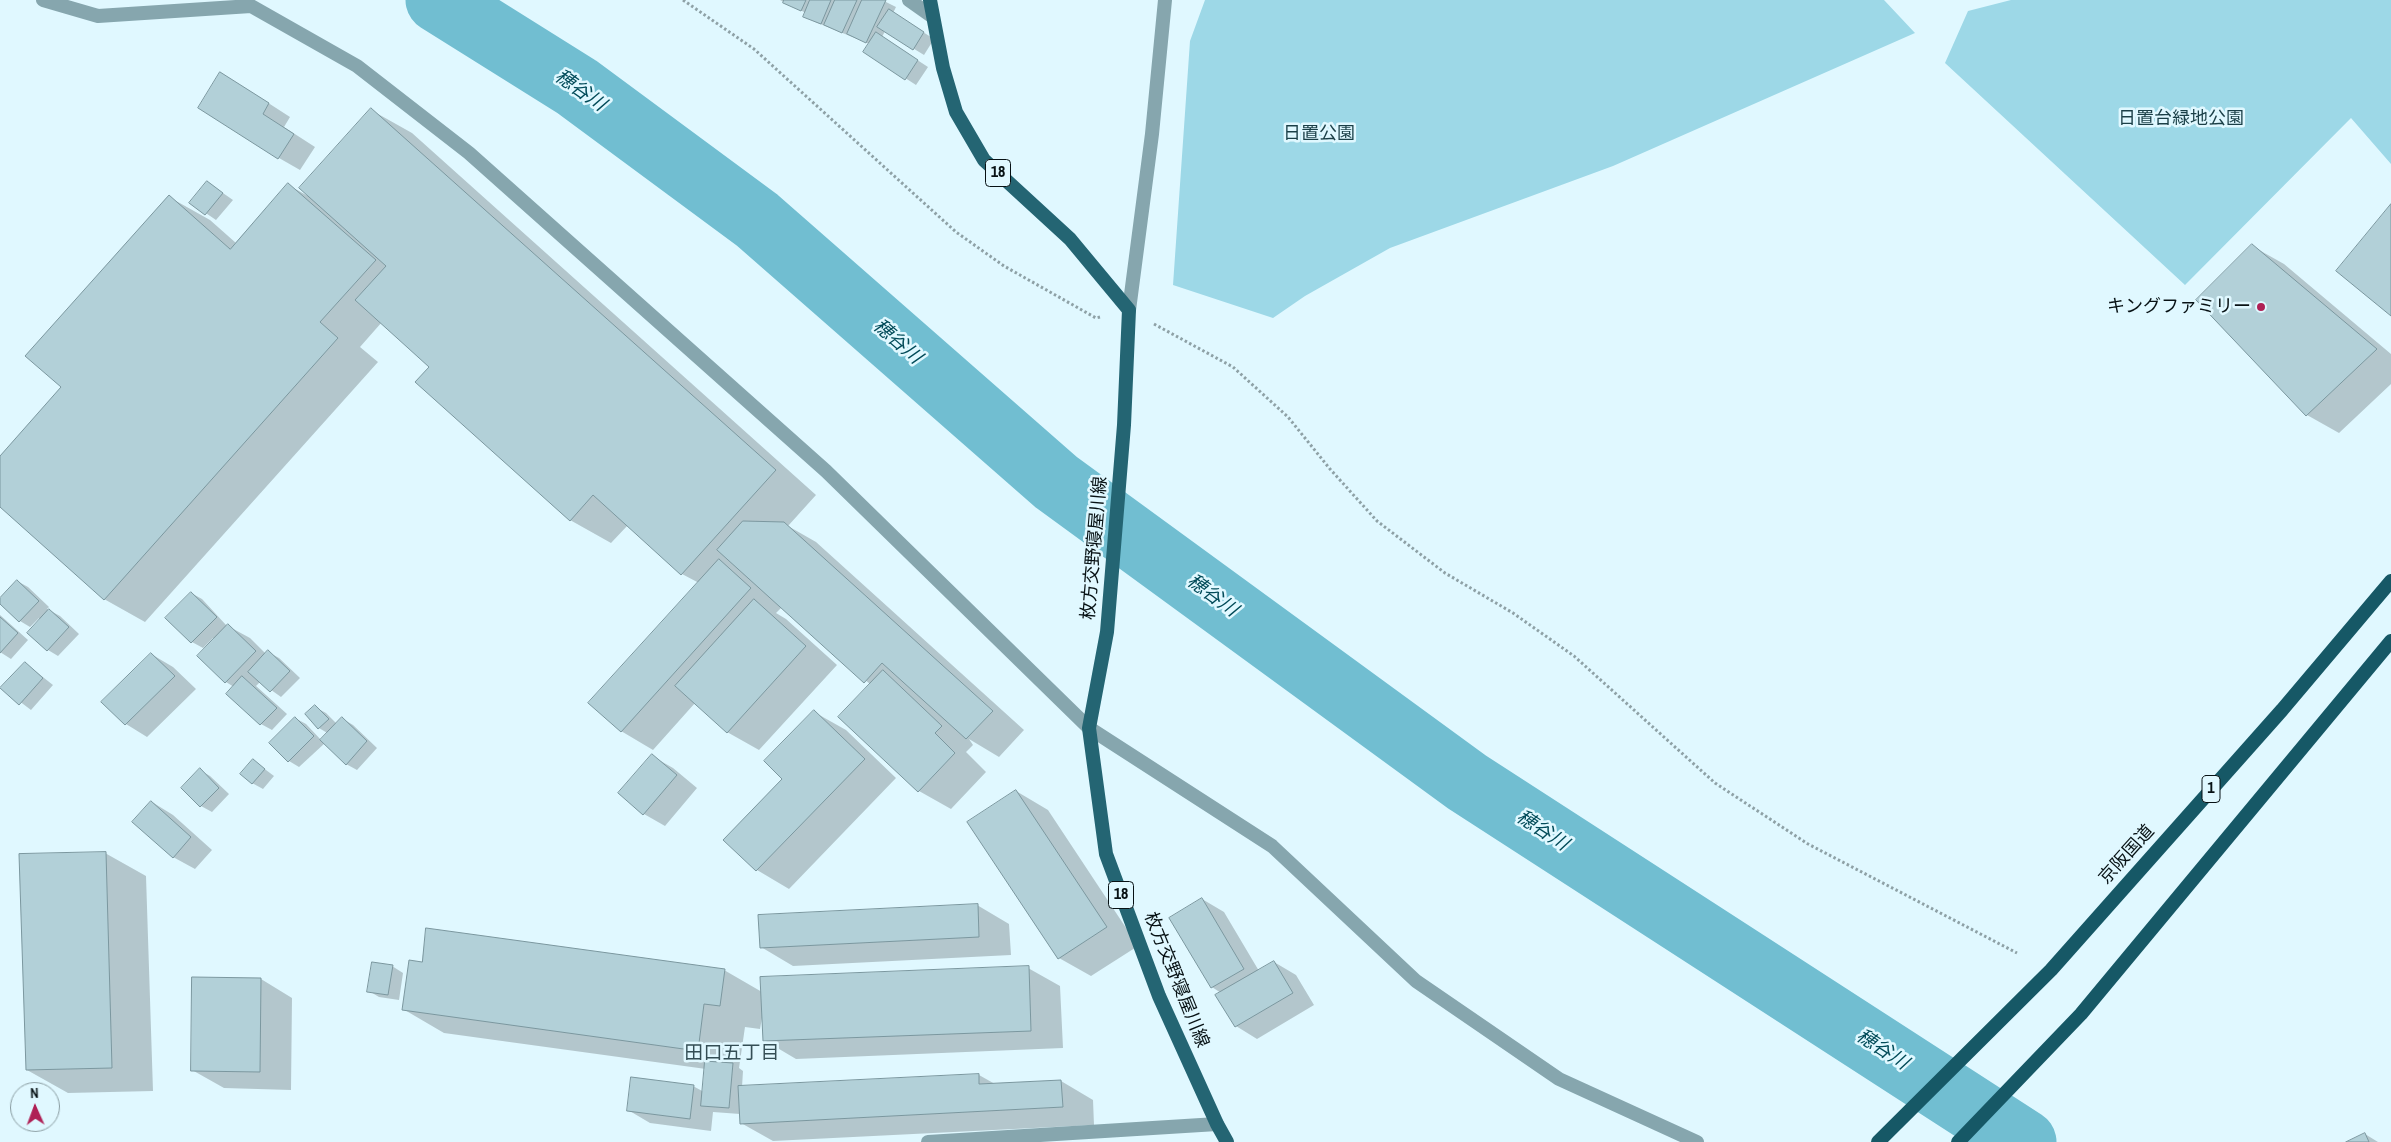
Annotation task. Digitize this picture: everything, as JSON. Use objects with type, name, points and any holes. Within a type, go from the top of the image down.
[{"type":"highway","name":"京阪国道","points":[[1878,1142],[2051,970],[2275,717],[2391,581]]},
{"type":"highway","points":[[1958,1142],[2081,1014],[2391,641]]},
{"type":"main road","name":"18","points":[[930,0],[943,68],[956,112],[984,160],[1070,239],[1128,310]]},
{"type":"main road","name":"枚方交野寝屋川線","points":[[1128,310],[1124,425],[1107,632],[1089,728],[1106,854],[1159,996],[1217,1124],[1228,1142]]},
{"type":"street","points":[[43,0],[98,16],[251,6],[357,66],[469,153],[826,471],[1089,728],[1272,846],[1416,981],[1559,1079],[1696,1142]]},
{"type":"street","points":[[908,0],[933,17]]},
{"type":"street","points":[[1128,310],[1152,134],[1165,0]]},
{"type":"street","points":[[928,1142],[1217,1124]]},
{"type":"path","points":[[683,0],[754,49],[956,232],[1004,266],[1096,318],[1128,310],[1234,367],[1288,416],[1330,469],[1378,522],[1445,572],[1513,613],[1574,656],[1715,783],[1808,844],[2017,953]]},
{"type":"green space","name":"日置公園","points":[[1205,0],[1884,0],[1915,33],[1613,166],[1390,248],[1305,296],[1273,318],[1173,285],[1190,41]]},
{"type":"green space","name":"日置台緑地公園","points":[[2011,0],[2391,0],[2391,164],[2351,118],[2185,285],[1945,63],[1968,11]]},
{"type":"building","points":[[784,0],[806,0],[801,11],[783,3]]},
{"type":"building","points":[[810,0],[831,0],[821,24],[803,17]]},
{"type":"building","points":[[835,0],[857,0],[842,33],[824,25]]},
{"type":"building","points":[[862,0],[886,0],[866,43],[847,34]]},
{"type":"building","points":[[889,9],[924,32],[913,50],[877,27]]},
{"type":"building","points":[[876,32],[918,60],[905,80],[863,52]]},
{"type":"building","points":[[220,72],[269,103],[263,114],[294,134],[278,159],[198,108]]},
{"type":"building","points":[[371,108],[776,470],[681,575],[593,495],[570,521],[415,382],[429,367],[355,300],[386,266],[299,188]]},
{"type":"building","points":[[207,181],[223,193],[205,215],[189,203]]},
{"type":"building","points":[[288,183],[376,260],[320,322],[338,338],[104,600],[0,507],[0,456],[61,387],[25,356],[169,195],[230,249]]},
{"type":"building","points":[[2391,204],[2391,316],[2336,271]]},
{"type":"building","points":[[2252,244],[2377,349],[2306,416],[2196,300]]},
{"type":"building","points":[[743,521],[784,522],[993,711],[966,739],[882,663],[864,683],[717,550]]},
{"type":"building","points":[[719,559],[751,588],[621,732],[588,703]]},
{"type":"building","points":[[17,580],[39,601],[19,622],[0,604],[0,598]]},
{"type":"building","points":[[191,592],[217,617],[191,643],[165,618]]},
{"type":"building","points":[[754,599],[806,646],[727,733],[675,686]]},
{"type":"building","points":[[49,609],[69,627],[47,651],[27,633]]},
{"type":"building","points":[[0,617],[18,633],[0,653]]},
{"type":"building","points":[[228,624],[256,651],[225,683],[197,656]]},
{"type":"building","points":[[268,650],[290,671],[270,692],[248,672]]},
{"type":"building","points":[[151,653],[175,676],[125,725],[101,702]]},
{"type":"building","points":[[25,662],[43,678],[19,705],[0,688]]},
{"type":"building","points":[[883,670],[942,726],[935,733],[955,753],[918,792],[838,717]]},
{"type":"building","points":[[242,676],[277,708],[260,725],[226,694]]},
{"type":"building","points":[[315,705],[329,719],[318,729],[305,714]]},
{"type":"building","points":[[814,710],[865,759],[756,871],[723,840],[782,779],[764,761]]},
{"type":"building","points":[[295,717],[314,736],[288,762],[269,743]]},
{"type":"building","points":[[342,717],[367,741],[346,765],[320,740]]},
{"type":"building","points":[[652,754],[677,775],[643,815],[618,793]]},
{"type":"building","points":[[253,759],[265,769],[252,784],[240,774]]},
{"type":"building","points":[[200,768],[219,788],[200,807],[181,788]]},
{"type":"building","points":[[1016,790],[1107,927],[1058,959],[967,822]]},
{"type":"building","points":[[151,801],[191,837],[173,858],[132,822]]},
{"type":"building","points":[[106,852],[112,1068],[26,1070],[19,854]]},
{"type":"building","points":[[1202,898],[1244,969],[1211,988],[1169,918]]},
{"type":"building","points":[[978,904],[979,937],[760,948],[758,915]]},
{"type":"building","points":[[426,928],[725,969],[720,1006],[704,1004],[698,1051],[402,1010],[409,960],[422,962]]},
{"type":"building","points":[[1274,961],[1293,993],[1235,1027],[1215,995]]},
{"type":"building","points":[[372,962],[393,965],[388,995],[367,992]]},
{"type":"building","points":[[1029,966],[1031,1031],[763,1041],[760,977]]},
{"type":"building","points":[[192,977],[261,978],[260,1072],[191,1071]]},
{"type":"building","points":[[705,1061],[733,1063],[729,1108],[701,1106]]},
{"type":"building","points":[[979,1074],[979,1084],[1061,1080],[1063,1107],[740,1124],[738,1086]]},
{"type":"building","points":[[631,1077],[694,1085],[690,1119],[627,1111]]},
{"type":"building","points":[[2365,1133],[2369,1142],[2346,1142]]},
{"type":"waterway","name":"穂谷川","points":[[438,0],[577,87],[757,220],[1056,482],[1467,782],[2024,1142]]},
{"type":"place","name":"キングファミリー","points":[[2261,307]]},
{"type":"district","name":"田口五丁目","points":[[732,1054]]}]
